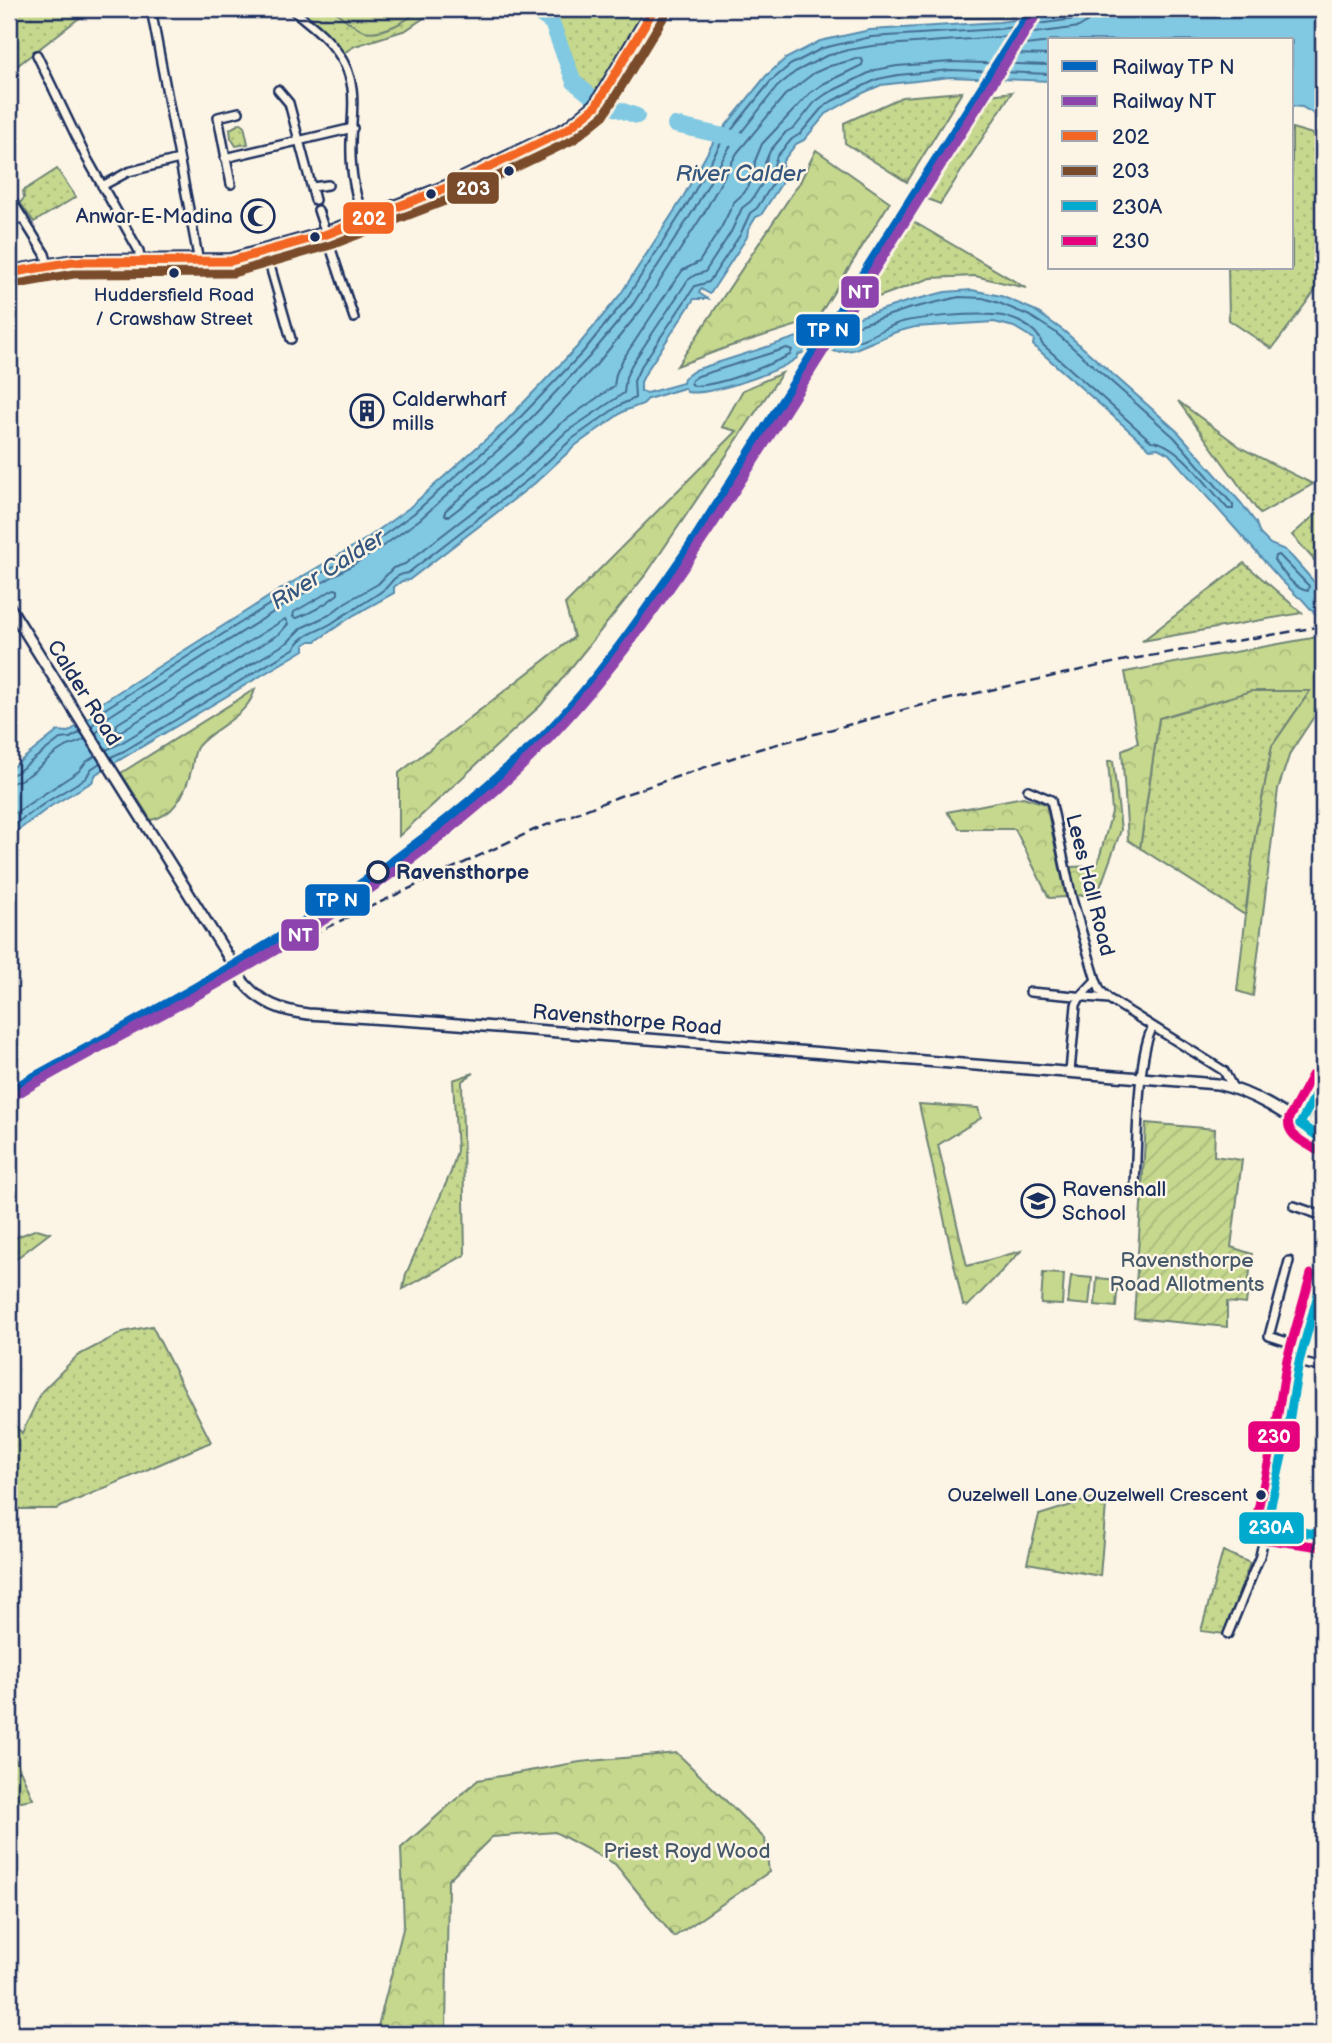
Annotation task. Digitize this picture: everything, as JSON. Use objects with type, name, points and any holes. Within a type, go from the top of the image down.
[{"type":"highway","points":[[9,273],[73,262],[230,261],[365,221],[457,183],[568,129],[596,106],[654,9]]},
{"type":"street","points":[[151,9],[199,262]]},
{"type":"street","points":[[292,9],[327,39],[340,55],[350,76],[353,91],[353,188],[365,221]]},
{"type":"street","points":[[37,55],[85,155],[139,250],[140,260]]},
{"type":"street","points":[[278,90],[289,103],[315,200]]},
{"type":"street","points":[[231,184],[218,117],[239,112]]},
{"type":"street","points":[[225,158],[353,128]]},
{"type":"street","points":[[102,186],[128,172],[179,159]]},
{"type":"street","points":[[312,187],[328,185]]},
{"type":"street","points":[[9,196],[45,254],[48,265]]},
{"type":"street","points":[[318,210],[354,318]]},
{"type":"street","points":[[9,225],[22,218]]},
{"type":"street","points":[[267,252],[291,339]]},
{"type":"street","name":"Calder Road","points":[[9,606],[130,797]]},
{"type":"street","name":"Lees Hall Road","points":[[1028,790],[1051,800],[1072,899],[1100,990],[1109,999],[1224,1071],[1233,1088],[1272,1106],[1323,1140]]},
{"type":"street","name":"Ravensthorpe Road","points":[[130,797],[244,984],[255,996],[293,1013],[1142,1077],[1233,1088]]},
{"type":"street","points":[[1070,1072],[1076,1005],[1096,980]]},
{"type":"street","name":"Lees Hall Road","points":[[1030,992],[1109,999]]},
{"type":"street","points":[[1135,1184],[1142,1077],[1147,1036],[1153,1027]]},
{"type":"street","points":[[1300,1124],[1323,1081]]},
{"type":"street","points":[[1294,1206],[1323,1216]]},
{"type":"street","points":[[1289,1261],[1269,1336],[1303,1347]]},
{"type":"street","points":[[1228,1634],[1260,1556],[1287,1434],[1299,1362],[1323,1276]]},
{"type":"street","points":[[1299,1362],[1323,1367]]},
{"type":"street","points":[[1266,1527],[1323,1535]]},
{"type":"green space","points":[[9,9],[91,9],[9,72]]},
{"type":"green space","points":[[292,9],[437,9],[406,30],[355,46],[340,55]]},
{"type":"green space","points":[[332,9],[420,9],[394,26],[371,32],[356,27]]},
{"type":"green space","points":[[525,9],[655,9],[596,106],[572,84],[551,25]]},
{"type":"green space","points":[[899,9],[1019,9],[1014,17],[897,19]]},
{"type":"green space","points":[[962,92],[907,182],[845,143],[844,123],[902,97]]},
{"type":"green space","points":[[1012,92],[940,204],[925,198],[990,95]]},
{"type":"green space","points":[[241,123],[244,125],[248,144],[236,146],[230,129]]},
{"type":"green space","points":[[1294,129],[1323,137],[1323,280],[1272,349],[1229,320],[1228,270],[1294,270]]},
{"type":"green space","points":[[816,150],[890,202],[817,319],[677,366],[800,182]]},
{"type":"green space","points":[[57,169],[76,197],[34,222],[20,203],[24,198],[23,191]]},
{"type":"green space","points":[[909,219],[1026,288],[975,276],[931,278],[856,305]]},
{"type":"green space","points":[[782,373],[647,573],[541,705],[399,836],[399,773],[574,637],[565,604],[737,431],[722,427],[743,390]]},
{"type":"green space","points":[[1178,401],[1243,449],[1313,484],[1260,514]]},
{"type":"green space","points":[[1323,508],[1323,570],[1292,535]]},
{"type":"green space","points":[[1244,563],[1302,613],[1142,641]]},
{"type":"green space","points":[[1323,636],[1323,703],[1290,753],[1278,789],[1253,996],[1237,991],[1255,836],[1272,746],[1310,691],[1251,691],[1159,718],[1140,848],[1128,840],[1122,750],[1138,743],[1125,672]]},
{"type":"green space","points":[[255,689],[246,707],[198,746],[187,784],[174,807],[151,820],[121,773]]},
{"type":"green space","points":[[1311,690],[1272,746],[1255,839],[1245,915],[1140,848],[1159,718],[1251,691]]},
{"type":"green space","points":[[1108,761],[1113,761],[1121,830],[1098,893],[1076,896],[1070,867],[1097,866],[1112,812]]},
{"type":"green space","points":[[1023,797],[1046,804],[1066,897],[1049,898],[1015,829],[960,829],[947,812]]},
{"type":"green space","points":[[474,1073],[462,1081],[465,1255],[403,1289],[406,1274],[451,1172],[457,1151],[453,1080]]},
{"type":"green space","points":[[919,1104],[978,1108],[981,1118],[938,1145],[967,1266],[1021,1251],[968,1306],[963,1305]]},
{"type":"green space","name":"Ravensthorpe Road Allotments","points":[[1146,1123],[1215,1129],[1214,1156],[1242,1160],[1231,1247],[1252,1254],[1246,1304],[1227,1302],[1227,1327],[1134,1318]]},
{"type":"green space","points":[[37,1229],[50,1233],[9,1264],[9,1240]]},
{"type":"green space","points":[[1043,1273],[1064,1274],[1062,1305],[1041,1304]]},
{"type":"green space","points":[[1071,1276],[1092,1278],[1089,1305],[1068,1303]]},
{"type":"green space","points":[[1097,1278],[1118,1280],[1116,1307],[1095,1305]]},
{"type":"green space","points":[[152,1326],[211,1442],[56,1509],[9,1509],[9,1420],[22,1433],[42,1391],[77,1356],[123,1332]]},
{"type":"green space","points":[[1107,1494],[1100,1576],[1027,1563],[1039,1515]]},
{"type":"green space","points":[[1223,1551],[1250,1563],[1224,1634],[1201,1631]]},
{"type":"green space","points":[[9,1745],[33,1799],[9,1803]]},
{"type":"green space","name":"Priest Royd Wood","points":[[677,1753],[765,1839],[769,1872],[674,1937],[615,1864],[555,1832],[492,1837],[448,1880],[446,2034],[376,2034],[404,1925],[401,1848],[478,1780],[580,1762]]},
{"type":"water","name":"River Calder","points":[[1100,9],[1323,9],[1323,119],[1302,107],[1294,106],[1294,38],[1048,38],[1048,81],[950,77],[881,85],[826,114],[804,140],[796,144],[783,161],[781,184],[761,215],[756,217],[747,237],[710,294],[701,289],[699,293],[708,299],[694,299],[646,372],[641,382],[641,391],[647,393],[683,383],[684,378],[695,370],[906,302],[945,292],[972,290],[1001,296],[1034,310],[1064,331],[1178,432],[1241,503],[1256,523],[1260,534],[1270,544],[1285,550],[1323,592],[1323,616],[1317,616],[1281,580],[1169,454],[1158,448],[1150,449],[1033,345],[1034,339],[1014,327],[994,322],[915,327],[853,350],[837,352],[822,348],[799,354],[788,364],[744,382],[698,392],[687,392],[684,388],[648,399],[643,404],[624,411],[576,445],[535,483],[409,580],[394,587],[394,593],[354,615],[316,641],[310,641],[304,645],[304,650],[96,774],[92,782],[51,806],[9,837],[9,770],[58,731],[68,732],[91,717],[93,708],[286,586],[366,539],[409,508],[504,423],[577,347],[620,295],[682,199],[715,139],[766,76],[785,59],[820,41],[870,30],[999,22]]},
{"type":"waterway","points":[[532,9],[552,23],[574,82],[590,95]]},
{"type":"waterway","points":[[612,107],[637,116]]},
{"type":"waterway","points":[[675,125],[737,139]]},
{"type":"railway","points":[[9,1099],[304,938],[534,830],[620,796],[759,749],[914,707],[1126,660],[1323,626]]},
{"type":"transit line","name":"202","points":[[9,273],[73,262],[231,261],[327,234],[446,188],[568,129],[596,106],[654,9]]},
{"type":"transit line","points":[[9,1091],[199,986],[322,911],[439,827],[546,734],[604,666],[691,545],[1032,9]]},
{"type":"transit line","name":"203","points":[[11,285],[74,274],[233,273],[331,245],[450,199],[573,140],[604,115],[665,15]]},
{"type":"transit line","name":"230","points":[[1312,1075],[1289,1118],[1289,1124],[1296,1137],[1316,1150]]},
{"type":"transit line","name":"230A","points":[[1323,1081],[1300,1124],[1323,1140]]},
{"type":"transit line","name":"230","points":[[1311,1274],[1287,1359],[1275,1432],[1254,1528],[1256,1534],[1263,1539],[1321,1547]]},
{"type":"transit line","name":"230A","points":[[1323,1277],[1299,1362],[1287,1434],[1266,1527],[1323,1535]]},
{"type":"rail line","name":"NT","points":[[15,1095],[222,981],[323,921],[450,829],[527,761],[612,666],[687,563],[1035,16]]},
{"type":"place","name":"Anwar-E-Madina","points":[[258,216]]},
{"type":"place","name":"Huddersfield Road / Crawshaw Street","points":[[174,273]]},
{"type":"place","name":"Calderwharf mills","points":[[367,411]]},
{"type":"place","name":"Ravensthorpe","points":[[378,872]]},
{"type":"place","name":"Ravenshall School","points":[[1038,1201]]},
{"type":"place","name":"Ouzelwell Lane Ouzelwell Crescent","points":[[1261,1495]]}]
